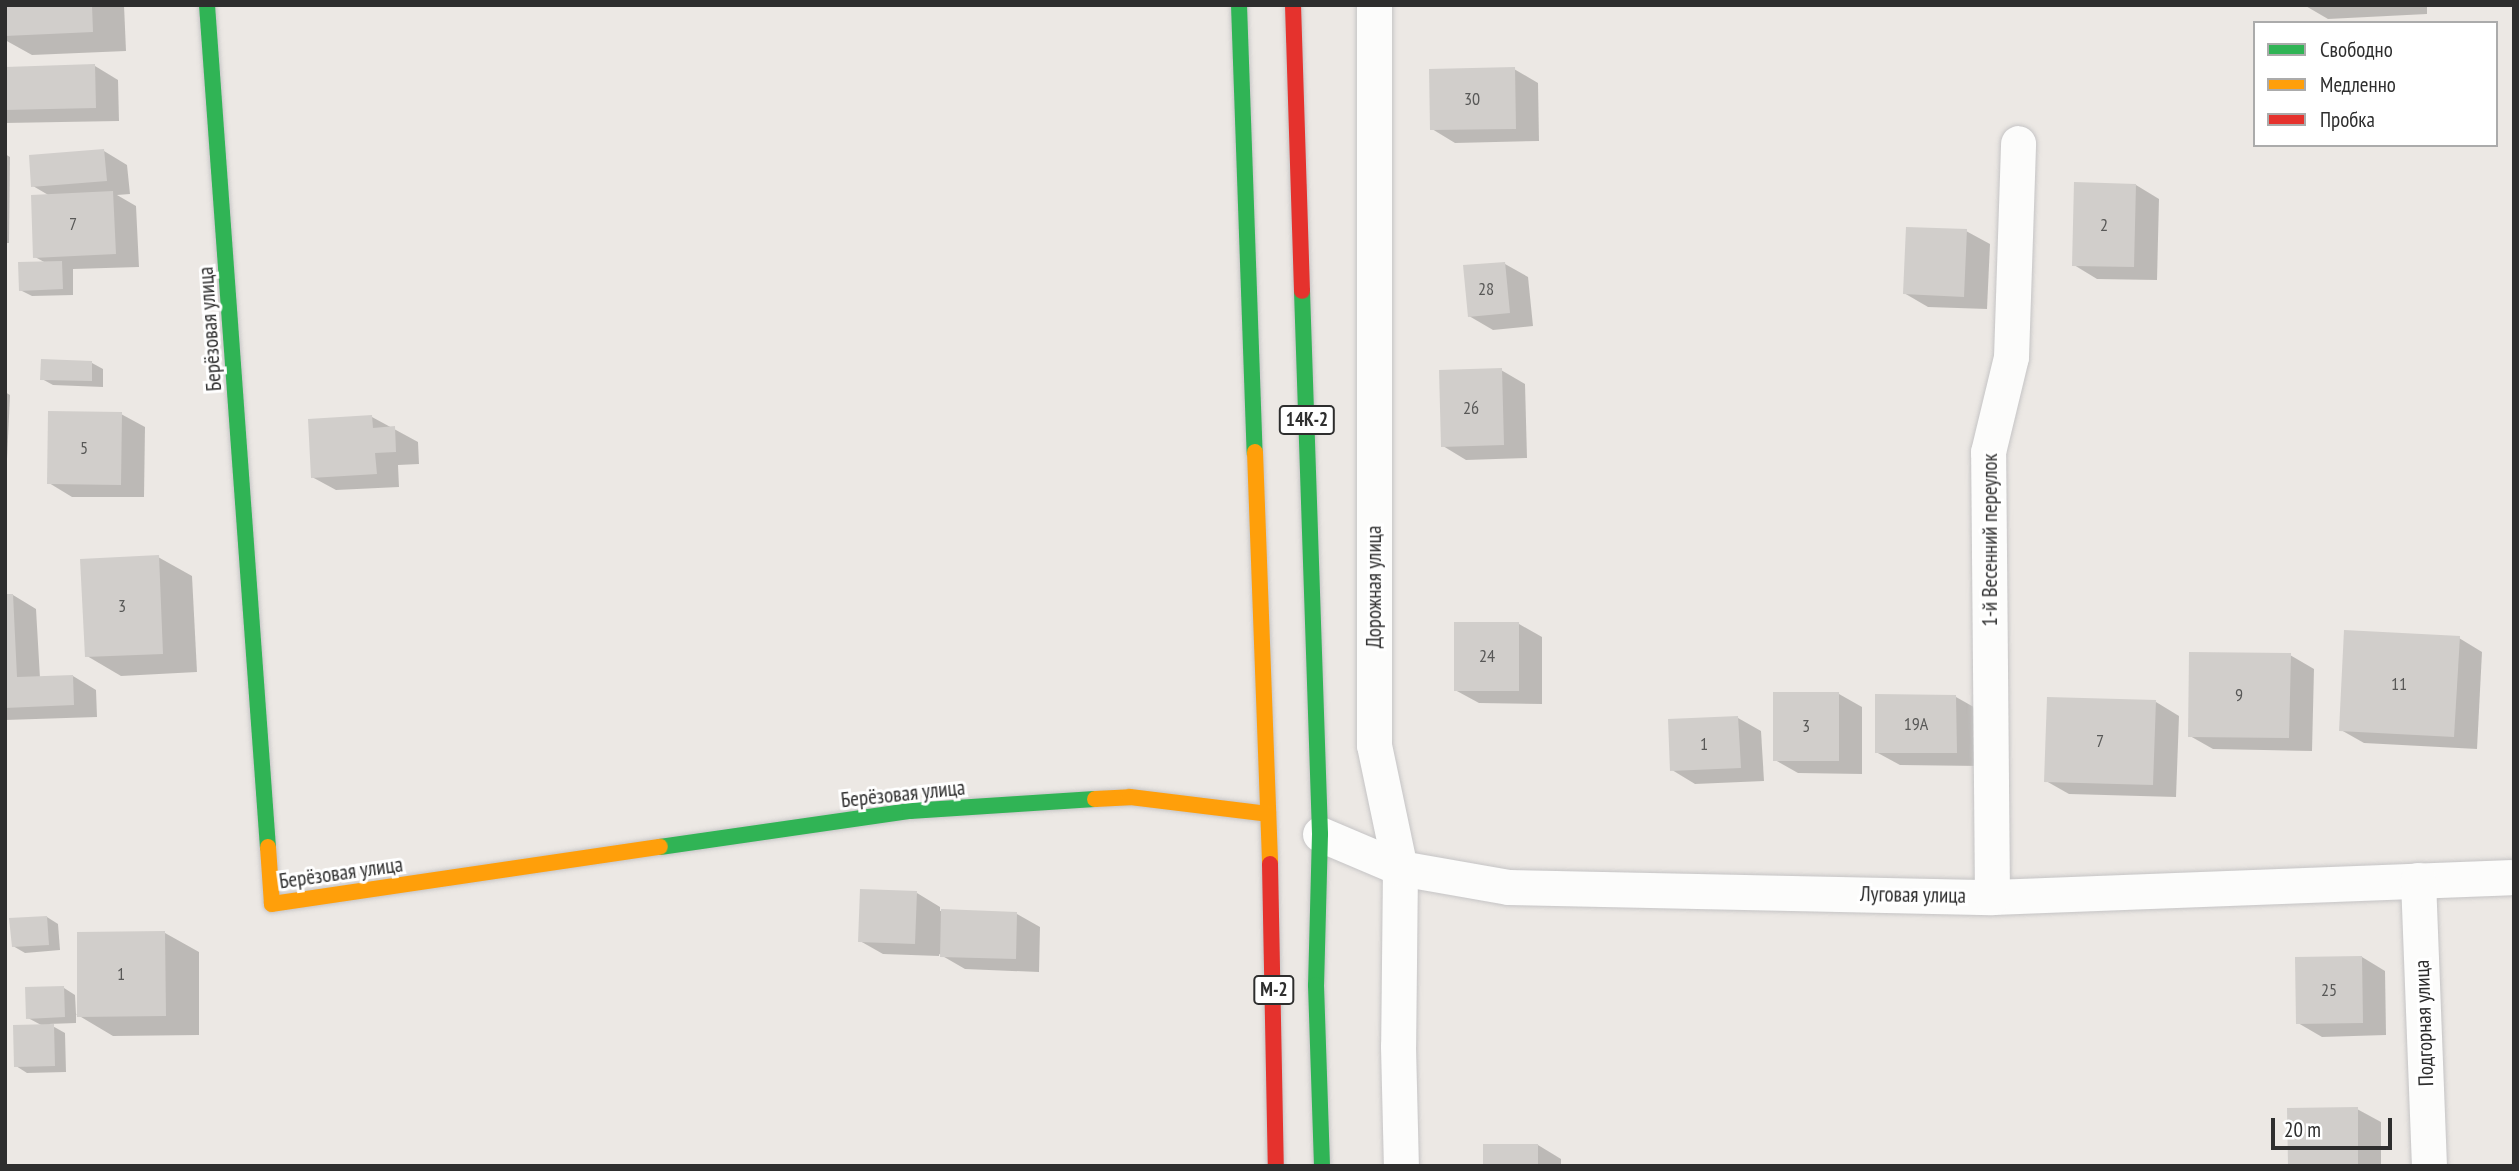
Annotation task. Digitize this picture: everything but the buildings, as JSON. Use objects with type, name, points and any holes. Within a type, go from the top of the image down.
[{"type":"main road","name":"Берёзовая улица","points":[[207,5],[272,904],[910,811],[1130,797],[1268,814]]},
{"type":"main road","name":"14К-2","points":[[1238,5],[1268,814]]},
{"type":"main road","name":"14К-2","points":[[1293,5],[1320,834]]},
{"type":"main road","name":"М-2","points":[[1268,814],[1274,984],[1276,1166]]},
{"type":"main road","name":"М-2","points":[[1320,834],[1316,985],[1322,1166]]},
{"type":"street","name":"Дорожная улица","points":[[1374,5],[1374,745],[1401,868],[1398,1046],[1401,1166]]},
{"type":"street","name":"1-й Весенний переулок","points":[[1992,897],[1989,452],[2011,357],[2018,144]]},
{"type":"street","name":"Луговая улица","points":[[1320,834],[1401,868],[1508,887],[1992,897],[2514,877]]},
{"type":"street","name":"Подгорная улица","points":[[2418,880],[2429,1166]]},
{"type":"traffic: fast","points":[[207,5],[268,847]]},
{"type":"traffic: fast","points":[[1239,5],[1255,452]]},
{"type":"traffic: fast","points":[[1302,291],[1320,834],[1316,985],[1322,1166]]},
{"type":"traffic: fast","points":[[660,847],[910,811],[1095,799]]},
{"type":"traffic: slow","points":[[1255,452],[1270,864]]},
{"type":"traffic: slow","points":[[1095,799],[1130,797],[1268,814]]},
{"type":"traffic: slow","points":[[268,847],[272,904],[660,847]]},
{"type":"traffic: jam","points":[[1293,5],[1302,291]]},
{"type":"traffic: jam","points":[[1270,864],[1276,1166]]}]
